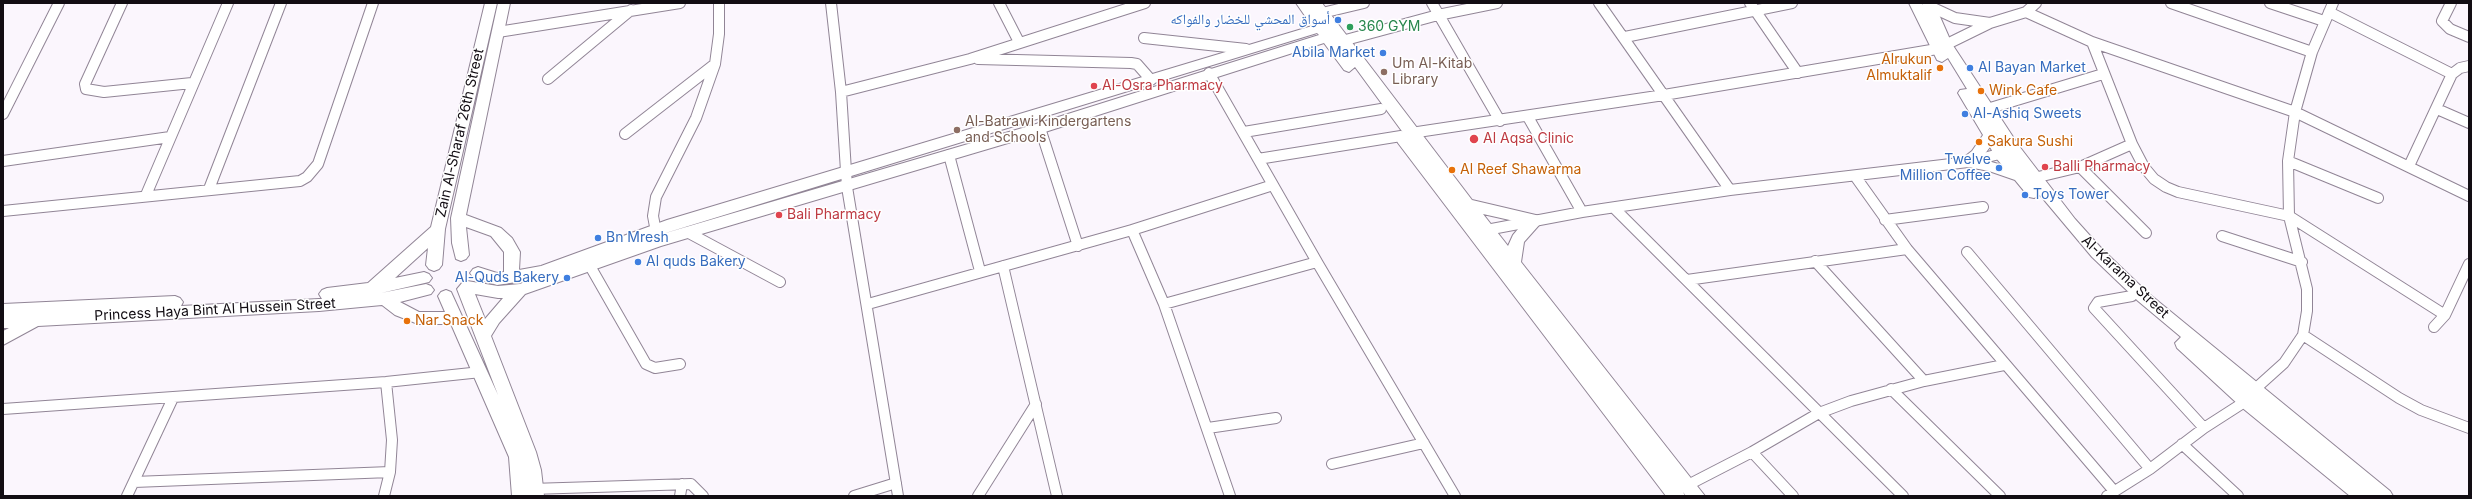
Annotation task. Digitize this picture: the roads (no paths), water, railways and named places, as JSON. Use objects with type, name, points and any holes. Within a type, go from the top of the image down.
[{"type":"street","points":[[3,114],[59,3]]},
{"type":"street","points":[[122,3],[85,84],[86,89],[104,92],[192,83]]},
{"type":"street","points":[[146,195],[192,83],[228,3]]},
{"type":"street","points":[[209,189],[281,3]]},
{"type":"street","points":[[3,211],[146,195],[300,181],[314,170],[373,3]]},
{"type":"street","name":"Zain Al-Sharaf 26th Street","points":[[462,255],[458,243],[458,218],[494,25],[490,3]]},
{"type":"street","name":"Zain Al-Sharaf 26th Street","points":[[434,265],[438,229],[494,25],[504,3]]},
{"type":"street","points":[[494,25],[680,3]]},
{"type":"street","points":[[656,236],[653,216],[656,197],[696,118],[715,64],[719,34],[719,3]]},
{"type":"street","points":[[831,3],[841,92],[846,180],[868,304],[898,496]]},
{"type":"street","points":[[999,3],[1019,42]]},
{"type":"street","points":[[841,92],[970,59],[1019,42],[1146,3]]},
{"type":"street","points":[[1311,6],[1364,3]]},
{"type":"street","points":[[1432,3],[1500,121]]},
{"type":"street","points":[[478,273],[516,284],[590,266],[656,236],[689,233],[1246,49],[1332,36],[1497,3]]},
{"type":"street","points":[[1599,3],[1625,37],[1730,190]]},
{"type":"street","points":[[1625,37],[1753,7],[1792,3]]},
{"type":"street","points":[[1258,158],[1664,95],[1942,47],[1990,24],[2026,12],[2036,3]]},
{"type":"street","points":[[2172,3],[2312,52]]},
{"type":"street","points":[[2270,3],[2329,12],[2452,74]]},
{"type":"street","points":[[2451,3],[2442,21],[2450,29],[2469,37]]},
{"type":"street","points":[[1924,4],[1955,18],[1990,24]]},
{"type":"street","name":"Al-Karama Street","points":[[1924,4],[1942,47],[1990,136],[2007,152],[2074,241],[2132,296],[2250,395],[2384,496]]},
{"type":"street","points":[[1311,6],[1381,109],[1489,229],[1692,490]]},
{"type":"street","points":[[1293,41],[1311,6]]},
{"type":"street","points":[[1753,7],[1798,73]]},
{"type":"street","points":[[548,79],[631,10]]},
{"type":"street","points":[[2026,12],[2092,42],[2295,112],[2469,196]]},
{"type":"street","points":[[1855,176],[1907,249],[2110,494],[2150,469],[2250,395],[2284,363],[2303,335],[2307,289],[2302,262],[2289,216],[2288,161],[2295,112],[2312,52],[2329,12]]},
{"type":"street","points":[[466,288],[478,273],[479,266],[474,259],[462,255],[452,256],[434,265],[425,284],[431,294],[446,296],[466,288],[498,292],[542,272],[656,236],[846,180],[949,155],[1040,128],[1209,73],[1293,41],[1332,36]]},
{"type":"street","points":[[1332,36],[1406,135],[1474,232],[1676,496]]},
{"type":"street","points":[[1144,38],[1246,49]]},
{"type":"street","points":[[2092,42],[2103,74],[2118,104],[2132,144],[2144,167],[2154,179],[2166,187],[2185,193],[2289,216],[2445,315]]},
{"type":"street","name":"Al-Karama Street","points":[[1942,47],[1987,109],[2007,152]]},
{"type":"street","points":[[970,59],[1131,63],[1137,64],[1150,80]]},
{"type":"street","points":[[625,134],[715,64]]},
{"type":"street","points":[[2409,166],[2437,109],[2452,74],[2460,68],[2469,66]]},
{"type":"street","points":[[1209,73],[1317,262],[1455,496]]},
{"type":"street","points":[[1987,109],[2103,74]]},
{"type":"street","points":[[1244,132],[1381,109]]},
{"type":"street","points":[[2437,109],[2469,124]]},
{"type":"street","points":[[1528,117],[1582,212]]},
{"type":"street","points":[[1040,128],[1078,246]]},
{"type":"street","points":[[1968,162],[1977,155],[1990,136]]},
{"type":"street","points":[[3,161],[170,137]]},
{"type":"street","points":[[1968,162],[1990,166],[2027,177],[2080,167],[2132,144]]},
{"type":"street","points":[[1474,232],[1582,212],[1730,190],[1968,162],[2007,152]]},
{"type":"street","points":[[949,155],[980,271]]},
{"type":"street","points":[[2288,161],[2378,198]]},
{"type":"street","points":[[2080,167],[2146,233]]},
{"type":"street","name":"Al-Karama Street","points":[[2027,177],[2097,253],[2143,297],[2363,496]]},
{"type":"street","points":[[868,304],[980,271],[1078,246],[1273,184]]},
{"type":"street","points":[[1469,205],[1535,220]]},
{"type":"street","points":[[1885,220],[1983,207]]},
{"type":"street","points":[[1614,208],[1903,496]]},
{"type":"street","points":[[458,218],[496,232],[507,242],[512,252],[516,284],[482,337]]},
{"type":"street","points":[[1514,262],[1515,247],[1518,239],[1535,220]]},
{"type":"street","points":[[372,289],[419,248],[438,229]]},
{"type":"street","points":[[1132,230],[1164,304],[1208,428],[1230,496]]},
{"type":"street","points":[[689,233],[780,282]]},
{"type":"street","points":[[2222,236],[2302,262]]},
{"type":"street","points":[[1687,280],[1907,249]]},
{"type":"street","points":[[1967,252],[2150,469]]},
{"type":"street","points":[[1815,261],[1924,381]]},
{"type":"street","points":[[1164,304],[1317,262]]},
{"type":"street","points":[[2434,327],[2445,315],[2469,264]]},
{"type":"street","points":[[590,266],[646,364],[655,368],[680,364]]},
{"type":"street","points":[[1003,266],[1058,496]]},
{"type":"street","name":"Princess Haya Bint Al Hussein Street","points":[[3,310],[318,295],[425,284]]},
{"type":"street","name":"Princess Haya Bint Al Hussein Street","points":[[3,322],[385,299],[425,284]]},
{"type":"street","points":[[466,288],[482,337],[528,452],[528,492]]},
{"type":"street","points":[[446,296],[481,372],[517,457],[528,492]]},
{"type":"street","points":[[2132,296],[2098,302],[2094,308],[2204,428]]},
{"type":"street","points":[[385,299],[400,311],[418,318],[455,318]]},
{"type":"street","points":[[3,338],[38,320]]},
{"type":"street","points":[[2303,335],[2392,394],[2421,410],[2469,428]]},
{"type":"street","points":[[1692,490],[1752,452],[1819,413],[1851,400],[1924,381],[2004,366]]},
{"type":"street","points":[[3,409],[386,382],[481,372]]},
{"type":"street","points":[[384,496],[390,472],[392,440],[386,382]]},
{"type":"street","points":[[1891,389],[2000,496]]},
{"type":"street","points":[[126,496],[173,398]]},
{"type":"street","points":[[978,496],[1036,404]]},
{"type":"street","points":[[1208,428],[1276,418]]},
{"type":"street","points":[[1332,464],[1424,443]]},
{"type":"street","points":[[2182,444],[2238,496]]},
{"type":"street","points":[[1752,452],[1793,496]]},
{"type":"street","points":[[134,482],[390,472]]},
{"type":"street","points":[[1664,480],[1692,490]]},
{"type":"street","points":[[854,496],[896,483]]},
{"type":"street","points":[[528,492],[682,484],[695,486],[703,496]]},
{"type":"street","points":[[680,496],[682,484]]},
{"type":"place","name":"أسواق المحشي للخضار والفواكه","points":[[1338,20]]},
{"type":"place","name":"360 GYM","points":[[1350,27]]},
{"type":"place","name":"Abila Market","points":[[1383,53]]},
{"type":"place","name":"Alrukun Almuktalif","points":[[1940,68]]},
{"type":"place","name":"Al Bayan Market","points":[[1970,68]]},
{"type":"place","name":"Um Al-Kitab Library","points":[[1384,72]]},
{"type":"place","name":"Al-Osra Pharmacy","points":[[1094,86]]},
{"type":"place","name":"Wink Cafe","points":[[1981,91]]},
{"type":"place","name":"Al-Ashiq Sweets","points":[[1965,114]]},
{"type":"place","name":"Al-Batrawi Kindergartens and Schools","points":[[957,130]]},
{"type":"place","name":"Al Aqsa Clinic","points":[[1474,139]]},
{"type":"place","name":"Sakura Sushi","points":[[1979,142]]},
{"type":"place","name":"Balli Pharmacy","points":[[2045,167]]},
{"type":"place","name":"Twelve Million Coffee","points":[[1999,168]]},
{"type":"place","name":"Al Reef Shawarma","points":[[1452,170]]},
{"type":"place","name":"Toys Tower","points":[[2025,195]]},
{"type":"place","name":"Bali Pharmacy","points":[[779,215]]},
{"type":"place","name":"Bn Mresh","points":[[598,238]]},
{"type":"place","name":"Al quds Bakery","points":[[638,262]]},
{"type":"place","name":"Al-Quds Bakery","points":[[567,278]]},
{"type":"place","name":"Nar Snack","points":[[407,321]]}]
